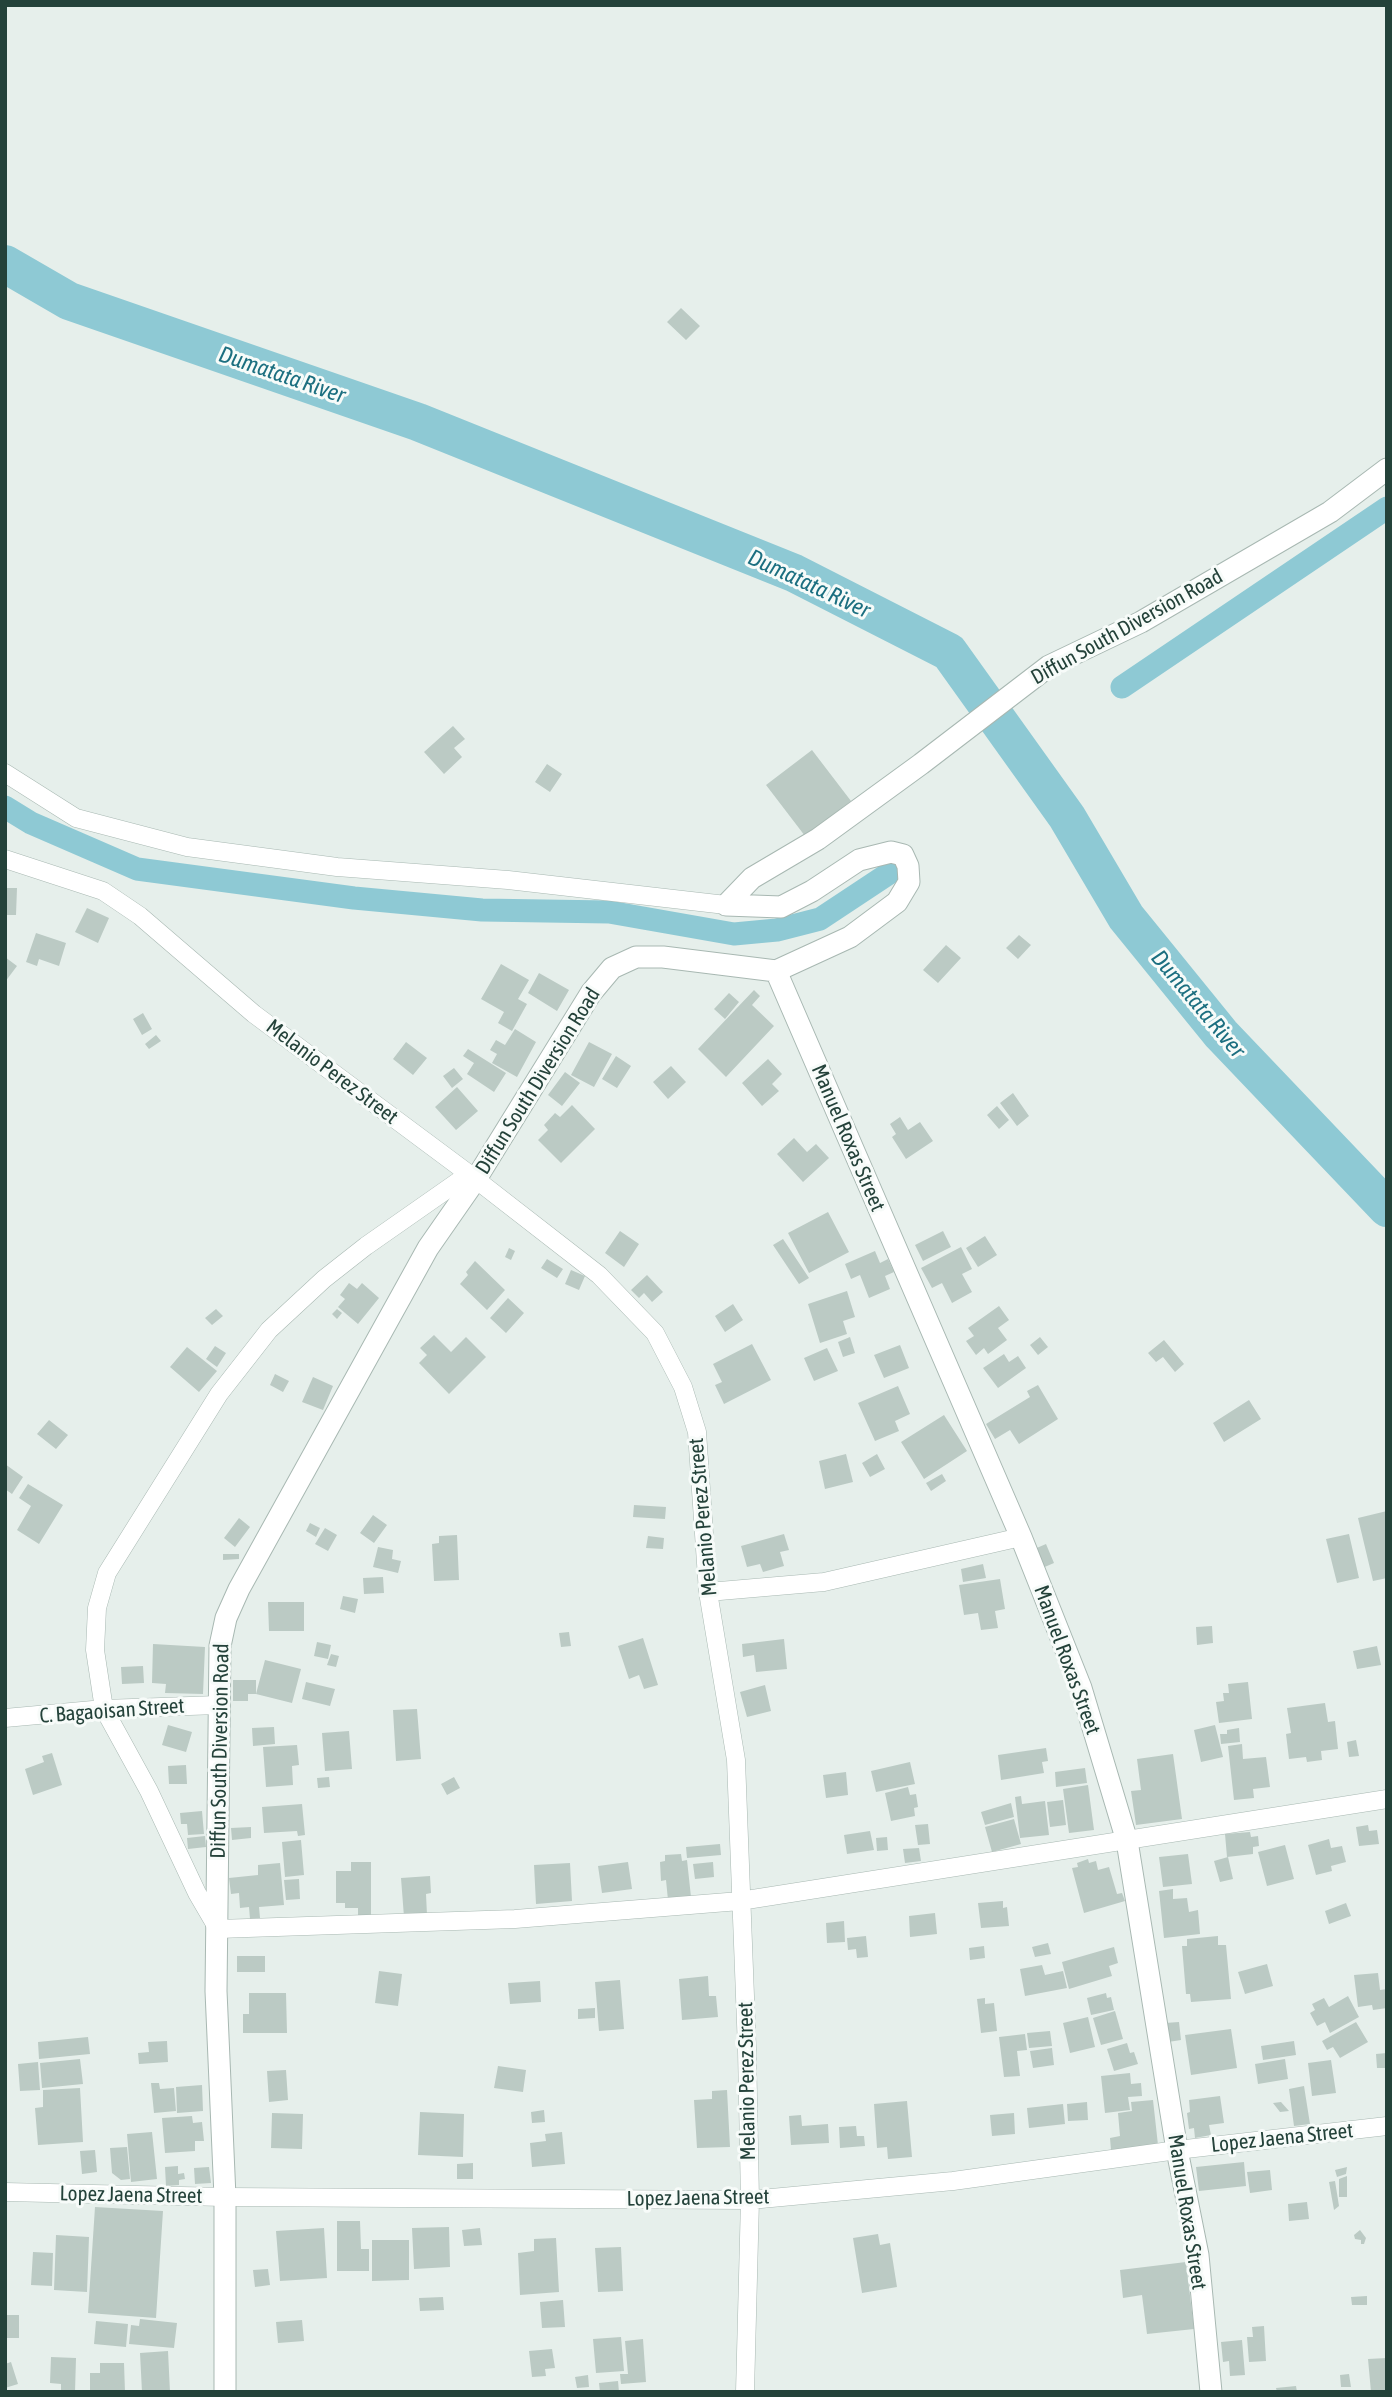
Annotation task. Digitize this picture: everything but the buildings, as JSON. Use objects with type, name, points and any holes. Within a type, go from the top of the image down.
[{"type":"street","name":"Diffun South Diversion Road","points":[[726,905],[752,878],[818,839],[1049,666],[1142,622],[1330,512],[1387,470]]},
{"type":"street","points":[[5,774],[76,818],[187,847],[337,867],[508,880],[726,905],[781,907],[812,891],[859,860],[891,852],[903,855],[908,866],[909,881],[897,902],[850,937],[776,971]]},
{"type":"street","name":"Melanio Perez Street","points":[[5,859],[103,891],[140,916],[254,1014],[598,1275],[656,1333],[683,1387],[697,1432],[708,1592],[736,1760],[750,2200],[745,2392]]},
{"type":"street","name":"Diffun South Diversion Road","points":[[225,2392],[225,2197],[216,1991],[218,1705],[220,1646],[226,1618],[428,1248],[591,993],[611,968],[636,957],[663,957],[776,971]]},
{"type":"street","name":"Manuel Roxas Street","points":[[776,971],[1021,1537],[1081,1688],[1127,1841],[1177,2150],[1198,2255],[1210,2392]]},
{"type":"street","points":[[472,1177],[366,1246],[324,1279],[269,1330],[219,1394],[107,1573],[97,1608],[95,1650],[104,1709],[149,1791],[197,1893],[218,1929],[515,1919],[740,1902],[1387,1799]]},
{"type":"street","points":[[708,1592],[824,1581],[1021,1537]]},
{"type":"street","name":"C. Bagaoisan Street","points":[[5,1718],[104,1709],[218,1705]]},
{"type":"street","name":"Lopez Jaena Street","points":[[5,2192],[225,2197],[750,2200],[953,2180],[1177,2150],[1387,2126]]},
{"type":"waterway","name":"Dumatata River","points":[[5,264],[69,301],[418,422],[794,573],[949,652],[1067,817],[1126,917],[1221,1034],[1387,1208]]},
{"type":"waterway","points":[[1122,687],[1387,508]]},
{"type":"waterway","points":[[5,807],[31,823],[137,869],[354,898],[482,910],[609,912],[734,934],[777,930],[820,919],[891,872]]}]
